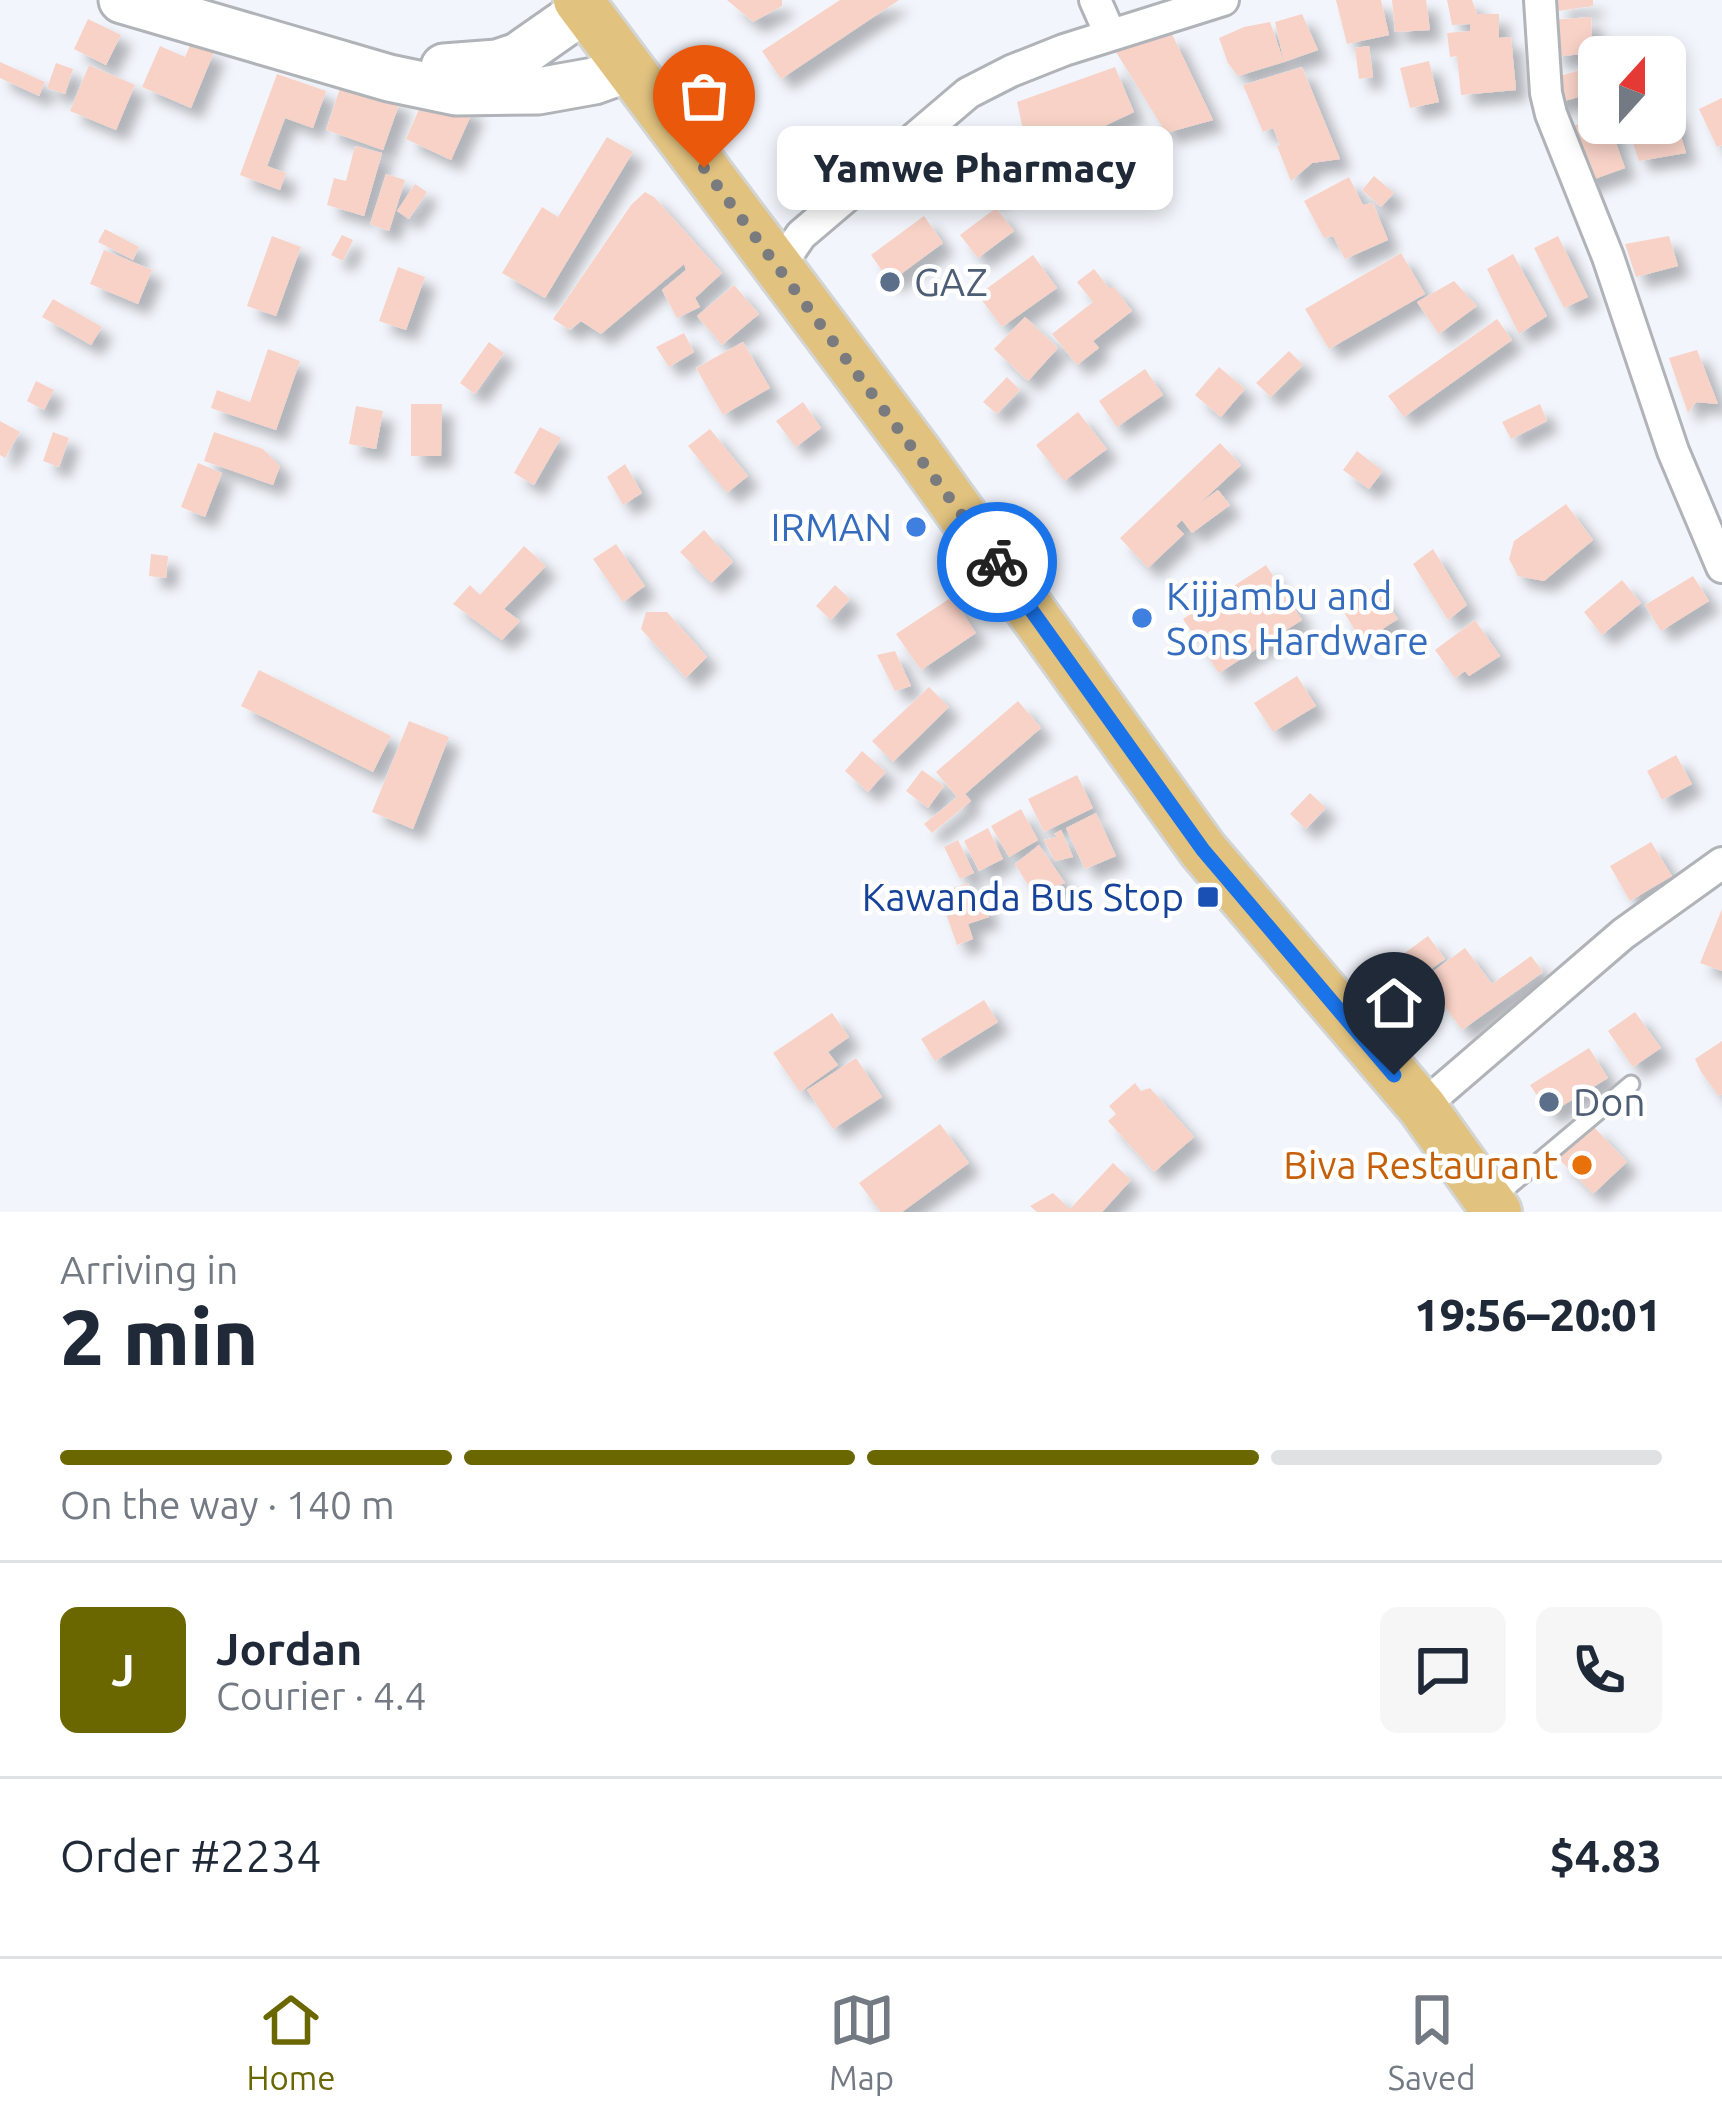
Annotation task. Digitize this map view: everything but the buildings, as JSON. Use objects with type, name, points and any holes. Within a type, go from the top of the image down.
[{"type":"main road","points":[[122,0],[388,78],[456,92],[538,91],[594,81],[630,68]]},
{"type":"main road","points":[[388,78],[518,56],[582,5],[1043,624],[1203,850],[1422,1107],[1494,1207]]},
{"type":"street","points":[[1095,0],[1110,34]]},
{"type":"street","points":[[779,267],[801,235],[968,93],[1011,71],[1110,34],[1223,0]]},
{"type":"street","points":[[1540,0],[1551,114],[1594,218],[1673,451],[1722,567]]},
{"type":"street","points":[[1422,1107],[1623,934],[1722,863]]},
{"type":"lane","points":[[1494,1207],[1630,1084]]},
{"type":"way so far","points":[[704,168],[997,562]]},
{"type":"place","name":"Yamwe Pharmacy","points":[[704,168]]},
{"type":"place","name":"GAZ","points":[[890,282]]},
{"type":"place","name":"IRMAN","points":[[916,527]]},
{"type":"place","name":"Kijjambu and Sons Hardware","points":[[1142,618]]},
{"type":"place","name":"Kawanda Bus Stop","points":[[1208,897]]},
{"type":"place","name":"Don","points":[[1549,1102]]},
{"type":"place","name":"Biva Restaurant","points":[[1582,1165]]},
{"type":"route","points":[[997,562],[1203,850],[1394,1075]]}]
